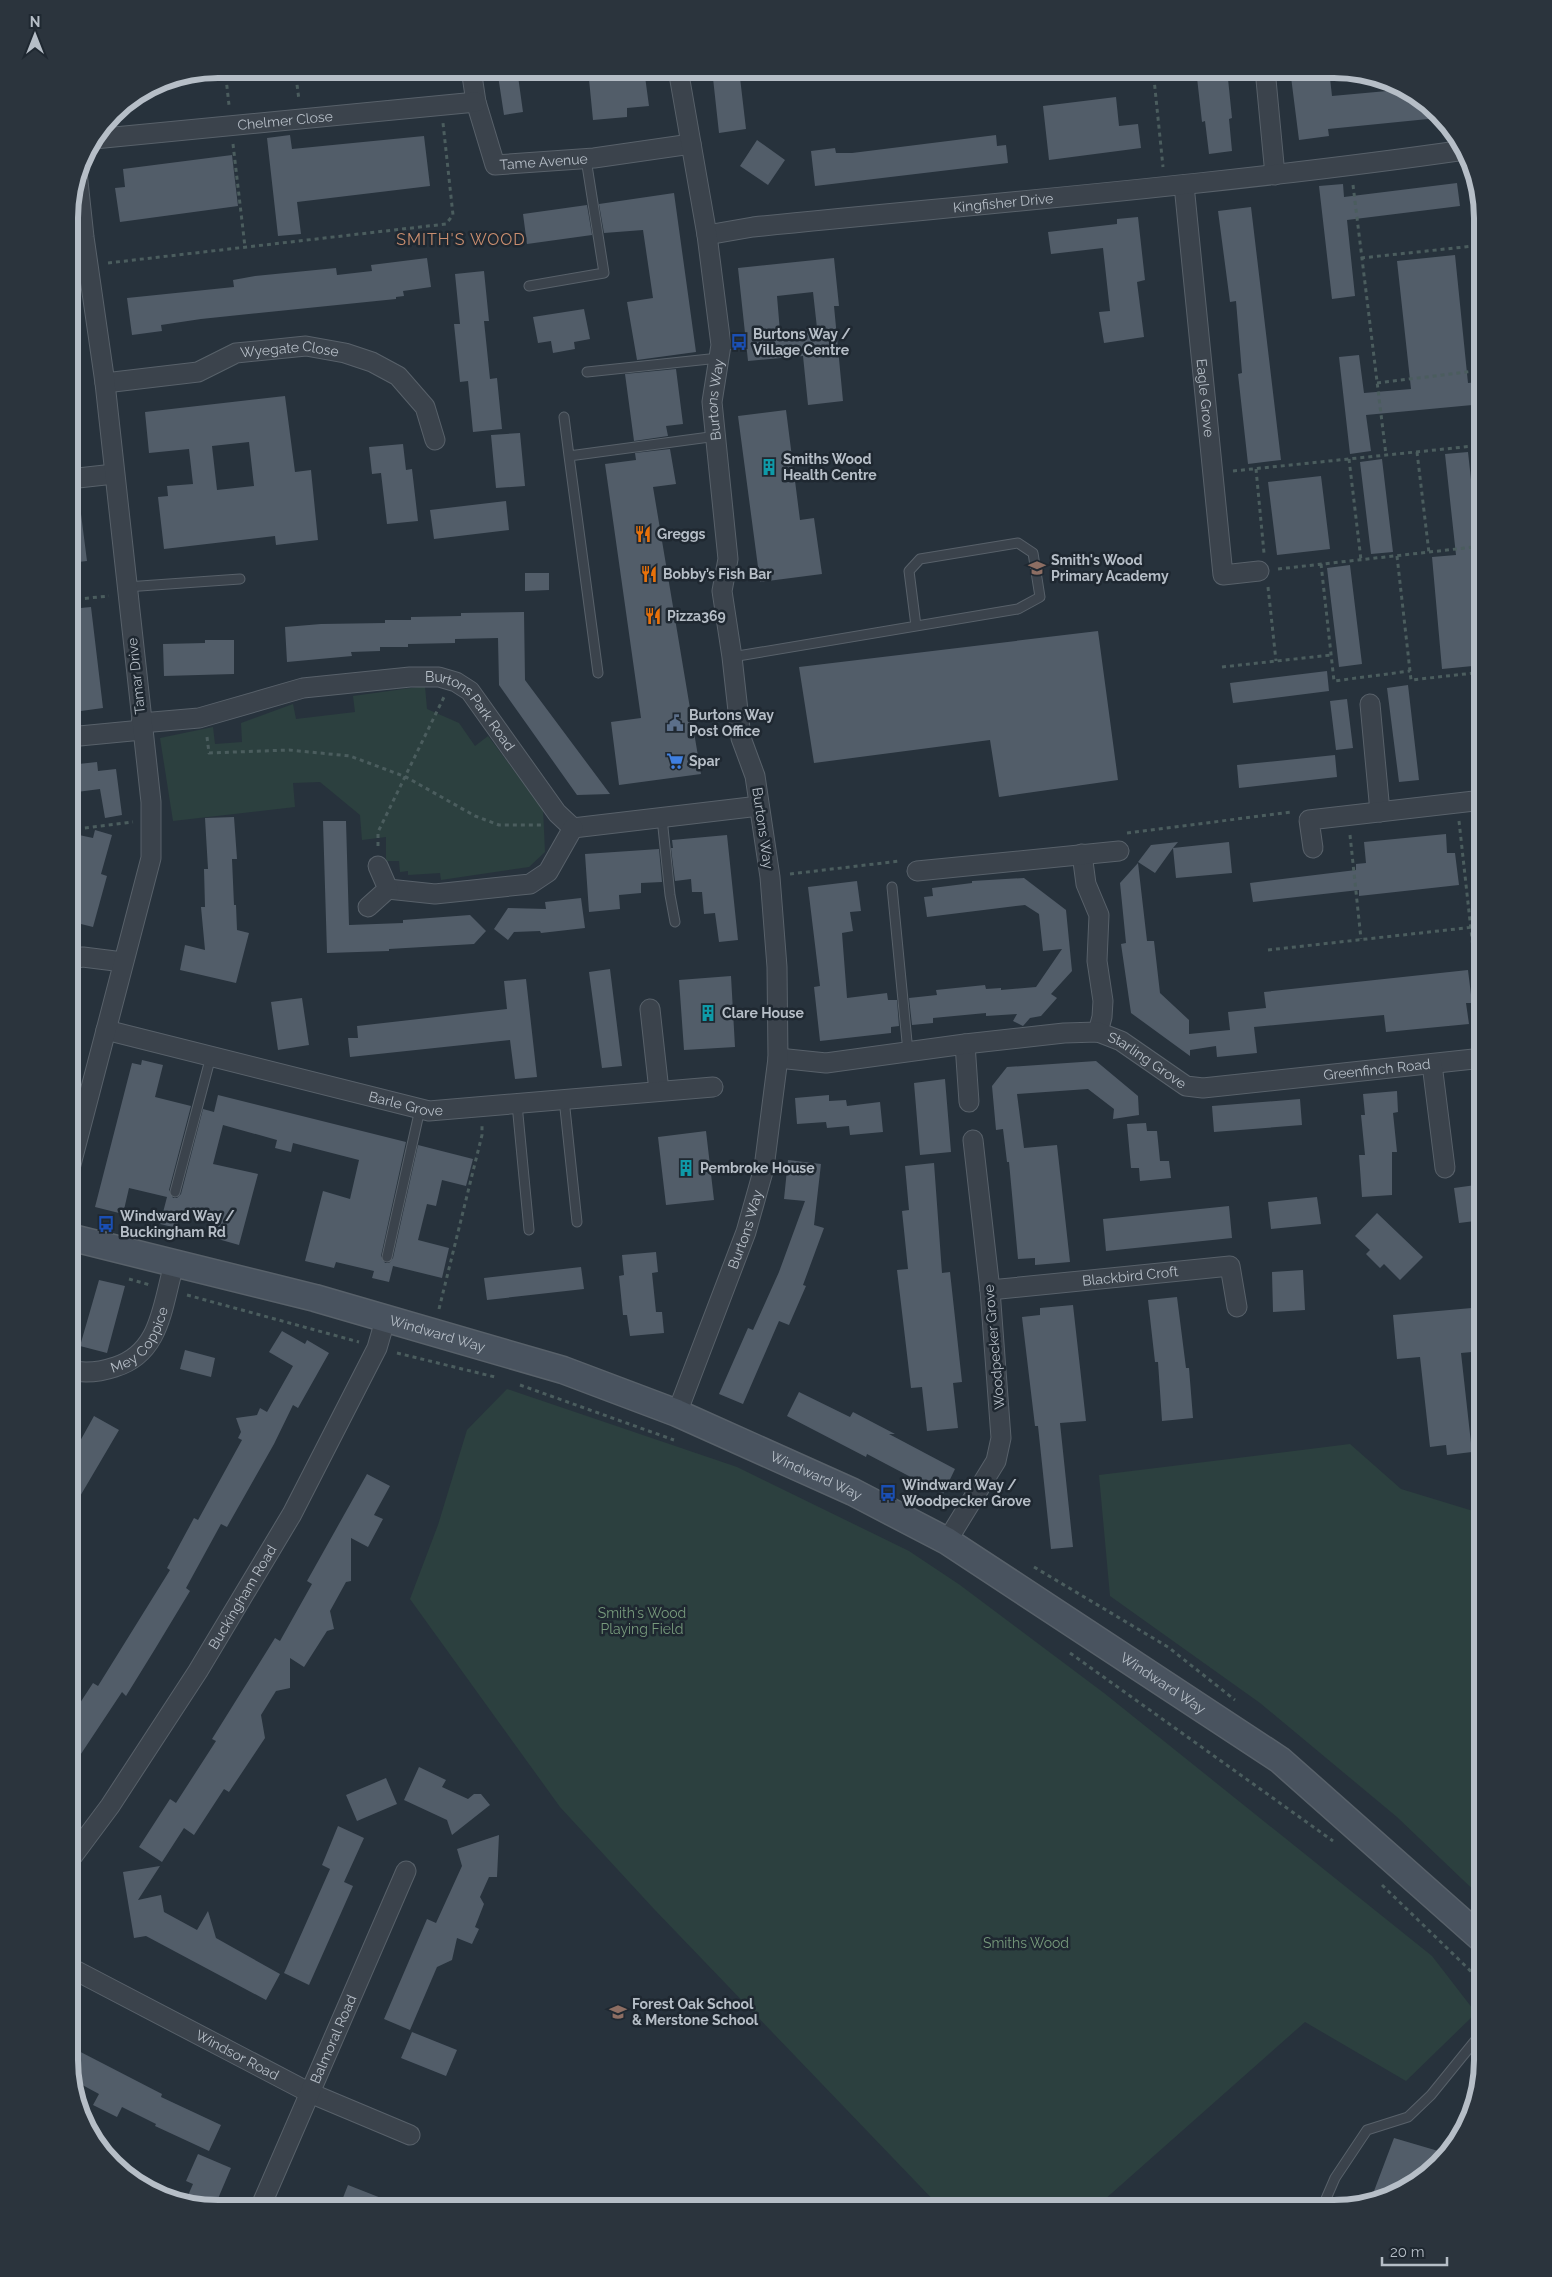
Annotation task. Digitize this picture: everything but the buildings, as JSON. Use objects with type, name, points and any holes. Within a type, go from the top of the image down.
[{"type":"street","name":"Tame Avenue","points":[[472,78],[476,102],[494,165],[586,159],[691,144]]},
{"type":"street","points":[[680,78],[707,235]]},
{"type":"street","points":[[1266,78],[1275,175]]},
{"type":"street","name":"Chelmer Close","points":[[102,138],[476,102]]},
{"type":"street","name":"Kingfisher Drive","points":[[707,235],[773,225],[1166,188],[1458,151]]},
{"type":"street","name":"Eagle Grove","points":[[1184,185],[1224,575],[1259,571]]},
{"type":"street","name":"Burtons Way","points":[[677,1413],[746,1232],[764,1168],[778,1058],[777,967],[770,877],[756,776],[740,738],[732,656],[722,591],[728,559],[717,436],[712,402],[721,345],[707,235]]},
{"type":"street","name":"Tamar Drive","points":[[78,242],[88,265],[104,383],[151,802],[151,858],[78,1137]]},
{"type":"street","name":"Wyegate Close","points":[[104,383],[198,372],[236,353],[306,346],[344,353],[372,362],[398,376],[425,407],[436,440]]},
{"type":"street","points":[[78,478],[114,474]]},
{"type":"street","name":"Burtons Park Road","points":[[78,736],[206,716],[303,688],[410,677],[439,677],[452,681],[470,692],[557,814],[572,828]]},
{"type":"street","points":[[1370,704],[1380,812]]},
{"type":"street","points":[[1313,848],[1309,820],[1474,801]]},
{"type":"street","points":[[368,907],[388,889],[435,894],[530,884],[548,872],[572,828],[759,806]]},
{"type":"street","points":[[917,871],[1119,851]]},
{"type":"street","points":[[1082,854],[1086,884],[1099,915],[1097,961],[1103,1001],[1102,1017],[1098,1032]]},
{"type":"street","points":[[378,866],[388,889]]},
{"type":"street","points":[[78,957],[123,962]]},
{"type":"street","points":[[650,1009],[659,1090]]},
{"type":"street","name":"Barle Grove","points":[[106,1030],[429,1111],[659,1090],[713,1087]]},
{"type":"street","name":"Starling Grove","points":[[778,1058],[826,1063],[964,1044],[1064,1033],[1098,1032],[1121,1041],[1186,1086],[1203,1088],[1269,1081]]},
{"type":"street","points":[[964,1044],[969,1102]]},
{"type":"street","name":"Greenfinch Road","points":[[1269,1081],[1474,1059]]},
{"type":"street","points":[[1432,1064],[1445,1168]]},
{"type":"street","name":"Woodpecker Grove","points":[[947,1541],[996,1460],[1001,1438],[990,1290],[973,1140]]},
{"type":"street","name":"Windward Way","points":[[78,1239],[386,1317],[563,1370],[677,1413],[853,1492],[947,1541],[1280,1760],[1474,1932]]},
{"type":"street","name":"Mey Coppice","points":[[78,1372],[104,1370],[128,1363],[140,1354],[152,1338],[160,1319],[174,1265]]},
{"type":"street","name":"Blackbird Croft","points":[[990,1290],[1230,1266],[1237,1307]]},
{"type":"street","name":"Buckingham Road","points":[[78,1849],[110,1806],[198,1671],[292,1514],[377,1348],[386,1317]]},
{"type":"street","name":"Balmoral Road","points":[[264,2199],[406,1871]]},
{"type":"street","name":"Windsor Road","points":[[78,1973],[310,2093],[410,2135]]},
{"type":"lane","points":[[529,286],[604,273],[586,159]]},
{"type":"lane","points":[[587,372],[719,358]]},
{"type":"lane","points":[[564,417],[598,673]]},
{"type":"lane","points":[[569,456],[717,436]]},
{"type":"lane","points":[[732,656],[916,626],[1018,609],[1040,597],[1033,552],[1018,543],[920,559],[909,571],[916,626]]},
{"type":"lane","points":[[126,590],[240,579]]},
{"type":"lane","points":[[662,818],[670,895],[675,922]]},
{"type":"lane","points":[[892,887],[908,1052]]},
{"type":"lane","points":[[175,1192],[211,1056]]},
{"type":"lane","points":[[564,1099],[577,1222]]},
{"type":"lane","points":[[516,1104],[530,1230]]},
{"type":"lane","points":[[387,1257],[420,1109]]},
{"type":"lane","points":[[1325,2200],[1335,2178],[1367,2130],[1408,2117],[1431,2095],[1474,2042]]},
{"type":"path","points":[[226,78],[245,247]]},
{"type":"path","points":[[296,78],[302,118]]},
{"type":"path","points":[[1153,78],[1166,188]]},
{"type":"path","points":[[88,265],[446,224],[453,215],[441,104]]},
{"type":"path","points":[[1351,166],[1386,455]]},
{"type":"path","points":[[1361,258],[1474,246]]},
{"type":"path","points":[[1377,383],[1474,371]]},
{"type":"path","points":[[1213,473],[1474,446]]},
{"type":"path","points":[[1416,452],[1429,552]]},
{"type":"path","points":[[1349,459],[1360,560]]},
{"type":"path","points":[[1259,571],[1474,547]]},
{"type":"path","points":[[1397,556],[1411,680],[1474,673]]},
{"type":"path","points":[[1321,564],[1334,681],[1410,671]]},
{"type":"path","points":[[78,598],[126,590]]},
{"type":"path","points":[[1222,667],[1331,655]]},
{"type":"path","points":[[378,866],[378,832],[452,681]]},
{"type":"path","points":[[206,716],[209,753],[289,750],[350,756],[406,778],[476,816],[499,825],[544,825],[572,828]]},
{"type":"path","points":[[1458,803],[1474,970]]},
{"type":"path","points":[[1348,815],[1361,939]]},
{"type":"path","points":[[78,829],[151,820]]},
{"type":"path","points":[[1268,950],[1474,927]]},
{"type":"path","points":[[434,1332],[482,1135],[480,1107]]},
{"type":"path","points":[[122,1276],[166,1290],[321,1331],[377,1348],[502,1379]]},
{"type":"path","points":[[511,1381],[676,1441]]},
{"type":"path","points":[[1067,1651],[1339,1846]]},
{"type":"path","points":[[1376,1879],[1474,1974]]},
{"type":"green space","points":[[425,686],[427,709],[459,723],[475,746],[488,736],[543,809],[545,852],[529,867],[441,880],[440,873],[408,875],[408,871],[400,872],[399,861],[386,861],[386,837],[362,840],[360,815],[320,782],[293,783],[295,807],[173,821],[160,738],[213,727],[215,744],[242,742],[241,723],[293,704],[296,719],[355,712],[353,696]]},
{"type":"green space","name":"Smiths Wood","points":[[507,1389],[737,1467],[909,1551],[960,1585],[1104,1693],[1432,1956],[1474,2010],[1474,2015],[1406,2081],[1305,2022],[1104,2200],[933,2200],[654,1909],[560,1807],[410,1599],[438,1525],[467,1430]]},
{"type":"green space","points":[[1350,1444],[1401,1489],[1474,1511],[1474,1890],[1397,1817],[1260,1703],[1110,1596],[1099,1475]]},
{"type":"place","name":"Burtons Way / Village Centre","points":[[739,342]]},
{"type":"place","name":"Smiths Wood Health Centre","points":[[769,467]]},
{"type":"place","name":"Greggs","points":[[643,534]]},
{"type":"place","name":"Smith's Wood Primary Academy","points":[[1037,568]]},
{"type":"place","name":"Bobby’s Fish Bar","points":[[649,574]]},
{"type":"place","name":"Pizza369","points":[[653,616]]},
{"type":"place","name":"Burtons Way Post Office","points":[[675,723]]},
{"type":"place","name":"Spar","points":[[675,761]]},
{"type":"place","name":"Clare House","points":[[708,1013]]},
{"type":"place","name":"Pembroke House","points":[[686,1168]]},
{"type":"place","name":"Windward Way / Buckingham Rd","points":[[106,1224]]},
{"type":"place","name":"Windward Way / Woodpecker Grove","points":[[888,1493]]},
{"type":"place","name":"Forest Oak School & Merstone School","points":[[618,2012]]},
{"type":"district","name":"SMITH'S WOOD","points":[[461,239]]},
{"type":"park label","name":"Smith's Wood Playing Field","points":[[642,1622]]}]
